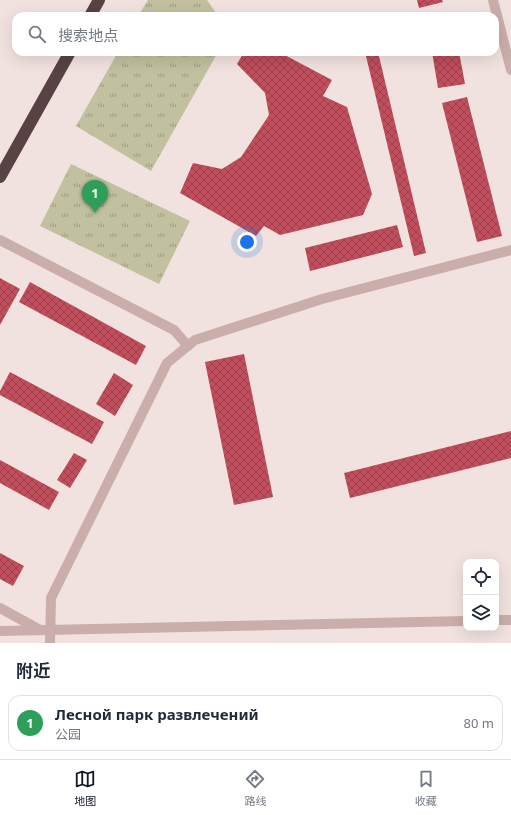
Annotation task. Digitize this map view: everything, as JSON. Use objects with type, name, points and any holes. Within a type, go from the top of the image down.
[{"type":"highway","points":[[92,12],[98,0]]},
{"type":"highway","points":[[0,177],[68,56]]},
{"type":"street","points":[[493,0],[496,12]]},
{"type":"street","points":[[499,23],[511,70]]},
{"type":"street","points":[[0,240],[174,330],[188,346]]},
{"type":"street","points":[[50,643],[46,630],[51,598],[167,364],[195,340],[322,299],[511,250]]},
{"type":"street","points":[[0,608],[46,630]]},
{"type":"street","points":[[499,620],[511,620]]},
{"type":"street","points":[[0,631],[463,621]]},
{"type":"green space","points":[[148,0],[207,0],[215,12],[140,12]]},
{"type":"green space","points":[[116,56],[216,56],[151,171],[76,126]]},
{"type":"green space","points":[[71,164],[190,221],[159,284],[40,226]]},
{"type":"building","points":[[417,0],[442,0],[443,2],[419,8]]},
{"type":"building","points":[[242,56],[287,56],[332,80],[323,96],[347,107],[372,194],[363,215],[280,235],[264,226],[256,236],[180,193],[193,163],[222,169],[241,157],[269,115],[265,93],[237,64]]},
{"type":"building","points":[[366,56],[379,56],[426,253],[414,256]]},
{"type":"building","points":[[433,56],[460,56],[465,84],[438,88]]},
{"type":"building","points":[[467,97],[502,236],[477,242],[442,103]]},
{"type":"building","points":[[397,225],[403,247],[310,271],[305,248]]},
{"type":"building","points":[[0,278],[20,289],[0,325]]},
{"type":"building","points":[[30,282],[146,346],[136,365],[19,302]]},
{"type":"building","points":[[244,354],[273,497],[234,505],[205,362]]},
{"type":"building","points":[[10,372],[104,422],[92,444],[0,395],[0,391]]},
{"type":"building","points":[[114,373],[133,385],[115,416],[96,404]]},
{"type":"building","points":[[511,431],[511,458],[350,498],[344,473]]},
{"type":"building","points":[[74,453],[87,460],[70,488],[57,480]]},
{"type":"building","points":[[0,460],[59,492],[49,510],[0,483]]},
{"type":"building","points":[[0,553],[24,566],[13,586],[0,579]]},
{"type":"place","name":"Лесной парк развлечений","points":[[95,213]]}]
